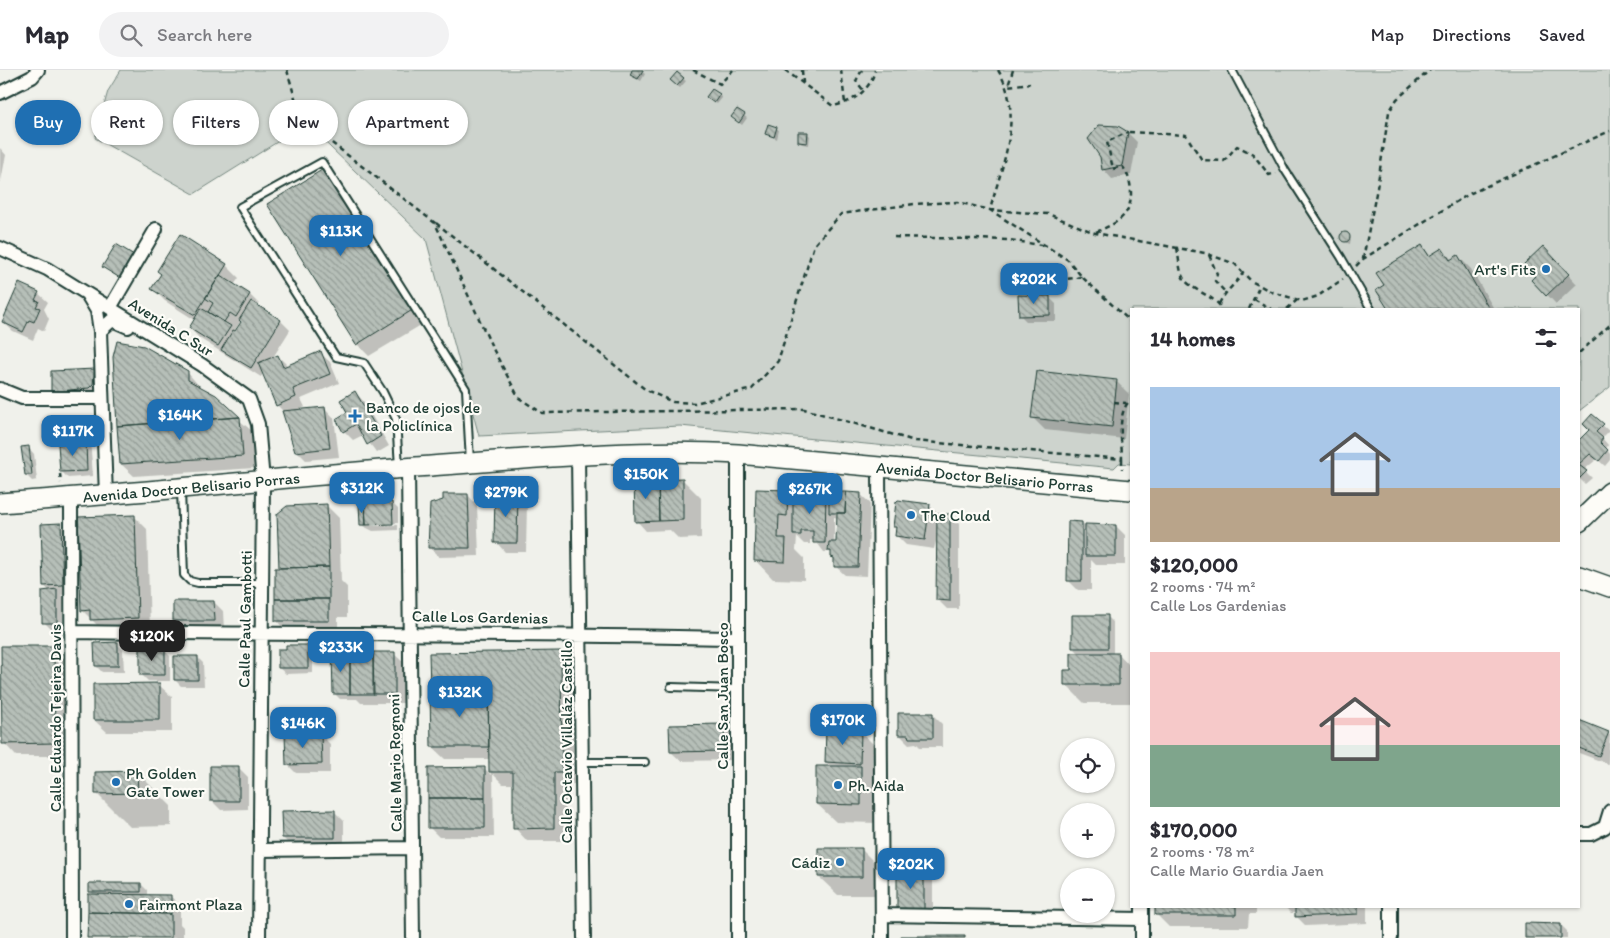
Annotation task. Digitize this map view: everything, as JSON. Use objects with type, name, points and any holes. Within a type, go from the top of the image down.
[{"type":"street","points":[[0,93],[32,77],[38,70]]},
{"type":"street","points":[[110,308],[156,229]]},
{"type":"street","name":"Avenida C Sur","points":[[0,248],[47,270],[110,308],[202,365],[249,399],[258,424],[263,481]]},
{"type":"street","points":[[86,294],[96,311],[100,331],[106,496]]},
{"type":"street","points":[[100,331],[112,320],[145,336],[163,341]]},
{"type":"street","points":[[0,390],[22,398],[102,398]]},
{"type":"street","name":"Avenida Doctor Belisario Porras","points":[[0,503],[106,496],[403,468],[578,455],[679,451],[738,454],[1130,490]]},
{"type":"street","name":"Calle San Juan Bosco","points":[[738,454],[738,938]]},
{"type":"street","name":"Calle Octavio Villaláz Castillo","points":[[578,455],[584,938]]},
{"type":"street","name":"Calle Mario Rognoni","points":[[403,468],[410,633],[413,938]]},
{"type":"street","points":[[879,468],[882,938]]},
{"type":"street","name":"Calle Paul Gambotti","points":[[259,938],[260,635],[263,481]]},
{"type":"street","points":[[1580,521],[1610,492]]},
{"type":"street","name":"Calle Eduardo Tejeira Davis","points":[[71,498],[72,938]]},
{"type":"street","points":[[1580,576],[1610,587]]},
{"type":"street","name":"Calle Los Gardenias","points":[[71,632],[260,635],[410,633],[738,638]]},
{"type":"street","points":[[1580,834],[1591,834],[1605,827],[1610,810]]},
{"type":"street","points":[[260,850],[412,848]]},
{"type":"street","points":[[1391,908],[1391,938]]},
{"type":"street","points":[[882,915],[1142,912],[1142,938]]},
{"type":"lane","points":[[1232,70],[1285,170],[1342,257],[1370,308]]},
{"type":"lane","points":[[403,468],[396,418],[383,392],[364,363],[336,357],[240,207],[322,162],[466,389],[470,463]]},
{"type":"lane","points":[[181,489],[184,575],[190,581],[198,583],[261,583]]},
{"type":"lane","points":[[671,687],[738,689]]},
{"type":"lane","points":[[582,762],[645,762]]},
{"type":"path","points":[[287,70],[301,119],[436,223],[646,390],[673,402],[695,404],[752,389],[778,361],[814,245],[841,214],[914,204],[957,202],[990,210],[1048,214],[1095,233],[1139,243],[1176,247],[1209,255],[1235,264],[1243,273],[1272,292],[1302,301],[1318,296],[1342,278],[1347,283]]},
{"type":"path","points":[[694,70],[720,84],[733,70]]},
{"type":"path","points":[[785,70],[833,106],[845,104],[864,91],[875,70]]},
{"type":"path","points":[[802,70],[804,84]]},
{"type":"path","points":[[841,70],[845,104]]},
{"type":"path","points":[[862,70],[856,81],[864,91]]},
{"type":"path","points":[[998,70],[1008,86]]},
{"type":"path","points":[[990,210],[1009,145],[1012,122],[1008,86],[1012,70]]},
{"type":"path","points":[[1430,70],[1397,99],[1389,112],[1378,188],[1363,259],[1469,194],[1610,131]]},
{"type":"path","points":[[1008,86],[1030,82]]},
{"type":"path","points":[[1095,233],[1120,219],[1128,210],[1130,178],[1122,166],[1113,168],[1108,142],[1128,132],[1186,135],[1202,160],[1224,161],[1237,146],[1253,154],[1269,175],[1285,170]]},
{"type":"path","points":[[990,210],[1068,260],[1082,276],[1130,321]]},
{"type":"path","points":[[436,223],[492,347],[519,398],[542,413],[804,409],[915,441],[1122,459]]},
{"type":"path","points":[[894,237],[1009,240],[1048,246]]},
{"type":"path","points":[[1176,247],[1184,278],[1197,290],[1219,304],[1221,308]]},
{"type":"path","points":[[1209,255],[1217,274],[1215,281],[1225,292]]},
{"type":"path","points":[[1219,304],[1225,292],[1236,284],[1243,273]]},
{"type":"path","points":[[1033,294],[1034,283],[1082,276]]},
{"type":"path","points":[[1250,308],[1260,285]]},
{"type":"path","points":[[1254,299],[1269,308]]},
{"type":"path","points":[[1288,308],[1298,300]]},
{"type":"path","points":[[1580,352],[1610,325]]},
{"type":"path","points":[[1122,469],[1122,414],[1126,404],[1130,401]]},
{"type":"path","points":[[1114,402],[1126,404]]},
{"type":"shaded area","points":[[121,70],[1610,70],[1610,387],[1580,410],[1580,308],[1130,308],[1130,464],[1119,463],[1114,468],[680,426],[479,436],[426,239],[328,145],[338,145],[338,100],[269,100],[269,145],[272,145],[194,194],[107,145],[163,145],[163,100],[106,100],[108,91]]},
{"type":"building","points":[[632,70],[643,70],[638,79],[630,75]]},
{"type":"building","points":[[677,72],[684,78],[677,86],[670,80]]},
{"type":"building","points":[[712,89],[720,94],[714,103],[706,97]]},
{"type":"building","points":[[737,109],[745,114],[739,123],[731,117]]},
{"type":"building","points":[[768,124],[777,127],[774,137],[765,134]]},
{"type":"building","points":[[1099,125],[1118,126],[1128,132],[1122,166],[1102,170],[1100,157],[1088,139]]},
{"type":"building","points":[[798,132],[808,132],[807,143],[798,142]]},
{"type":"building","points":[[325,168],[414,309],[356,345],[267,204]]},
{"type":"building","points":[[1343,232],[1347,232],[1350,237],[1349,241],[1343,242],[1340,239],[1340,235]]},
{"type":"building","points":[[180,234],[227,264],[195,315],[151,289],[161,274],[157,271]]},
{"type":"building","points":[[116,244],[134,255],[120,278],[102,267]]},
{"type":"building","points":[[1422,245],[1429,256],[1442,248],[1450,260],[1458,255],[1488,308],[1387,308],[1376,290],[1384,285],[1376,273]]},
{"type":"building","name":"Art's Fits","points":[[1543,246],[1569,274],[1546,296],[1531,280],[1535,276],[1524,264]]},
{"type":"building","points":[[220,275],[250,294],[236,317],[230,313],[224,322],[208,312],[213,303],[205,298]]},
{"type":"building","points":[[19,283],[39,292],[35,300],[39,301],[36,307],[40,308],[34,322],[29,320],[23,332],[2,322]]},
{"type":"building","points":[[1018,295],[1050,296],[1050,315],[1019,316]]},
{"type":"building","points":[[251,301],[281,320],[251,368],[221,350],[233,330],[235,331],[241,322],[239,320]]},
{"type":"building","points":[[201,308],[231,326],[218,346],[189,328]]},
{"type":"building","points":[[117,341],[144,346],[188,371],[188,380],[216,395],[240,417],[117,426],[113,357]]},
{"type":"building","points":[[321,351],[330,374],[293,389],[296,397],[276,406],[258,363],[278,355],[283,367]]},
{"type":"building","points":[[95,369],[93,384],[89,388],[51,392],[51,371]]},
{"type":"building","points":[[1037,371],[1117,380],[1112,427],[1031,418]]},
{"type":"building","name":"Banco de ojos de la Policlínica","points":[[355,391],[381,436],[367,445],[356,424],[343,432],[336,419],[347,412],[340,400]]},
{"type":"building","points":[[325,407],[330,448],[295,452],[282,411]]},
{"type":"building","points":[[1592,414],[1604,424],[1596,432],[1603,438],[1600,442],[1608,450],[1599,461],[1590,454],[1580,463],[1580,439],[1589,430],[1583,424]]},
{"type":"building","points":[[240,417],[243,456],[120,464],[117,426]]},
{"type":"building","points":[[84,420],[86,442],[72,443],[70,421]]},
{"type":"building","points":[[86,442],[87,471],[60,472],[58,444]]},
{"type":"building","points":[[29,446],[32,475],[25,475],[21,447]]},
{"type":"building","points":[[1580,466],[1587,471],[1580,478]]},
{"type":"building","points":[[683,478],[683,520],[659,521],[658,479]]},
{"type":"building","points":[[634,479],[658,479],[659,521],[635,522]]},
{"type":"building","points":[[756,489],[788,490],[787,516],[779,515],[778,538],[786,538],[785,562],[754,561]]},
{"type":"building","points":[[495,492],[518,492],[517,543],[494,543]]},
{"type":"building","points":[[829,492],[846,492],[845,513],[829,513]]},
{"type":"building","points":[[846,492],[861,493],[858,567],[834,567],[834,558],[831,557],[831,551],[828,551],[829,542],[836,542],[837,513],[845,513]]},
{"type":"building","points":[[793,493],[826,493],[825,543],[813,543],[813,531],[801,531],[801,535],[793,535]]},
{"type":"building","points":[[443,494],[468,494],[470,548],[428,548],[430,504],[443,500]]},
{"type":"building","name":"The Cloud","points":[[898,500],[930,504],[925,540],[895,536],[896,527],[893,527],[896,502]]},
{"type":"building","points":[[392,502],[393,524],[366,525],[365,503]]},
{"type":"building","points":[[359,503],[365,503],[366,525],[360,525]]},
{"type":"building","points":[[327,504],[329,567],[279,568],[277,514],[287,506]]},
{"type":"building","points":[[937,514],[950,514],[950,601],[936,600]]},
{"type":"building","points":[[135,515],[138,618],[90,620],[90,610],[81,611],[78,517]]},
{"type":"building","points":[[1068,521],[1082,522],[1082,581],[1067,581]]},
{"type":"building","points":[[61,523],[63,585],[43,586],[41,524]]},
{"type":"building","points":[[1085,524],[1116,525],[1116,556],[1085,556]]},
{"type":"building","points":[[329,567],[329,599],[275,599],[275,568]]},
{"type":"building","points":[[57,589],[57,623],[42,623],[42,591]]},
{"type":"building","points":[[275,599],[329,599],[329,621],[275,621]]},
{"type":"building","points":[[173,601],[214,601],[215,621],[173,621]]},
{"type":"building","points":[[1072,615],[1108,615],[1108,648],[1072,648]]},
{"type":"building","points":[[118,642],[118,666],[95,666],[94,643]]},
{"type":"building","points":[[286,645],[308,645],[308,668],[278,668],[278,649],[286,649]]},
{"type":"building","points":[[1,646],[54,646],[55,743],[2,744]]},
{"type":"building","points":[[140,649],[165,649],[165,675],[140,675]]},
{"type":"building","points":[[561,651],[562,772],[554,772],[554,828],[513,829],[513,772],[489,772],[488,689],[430,690],[429,653]]},
{"type":"building","points":[[373,652],[395,652],[395,694],[373,694]]},
{"type":"building","points":[[373,652],[374,694],[350,694],[350,653]]},
{"type":"building","points":[[332,653],[350,653],[350,694],[333,694]]},
{"type":"building","points":[[1071,653],[1119,653],[1119,685],[1064,685],[1064,670],[1071,670]]},
{"type":"building","points":[[174,656],[198,656],[198,680],[174,680]]},
{"type":"building","points":[[160,683],[160,720],[93,720],[93,684]]},
{"type":"building","points":[[488,689],[489,747],[431,747],[430,690]]},
{"type":"building","points":[[898,713],[933,713],[933,738],[909,738],[908,735],[898,735]]},
{"type":"building","points":[[1580,720],[1609,732],[1599,756],[1580,748]]},
{"type":"building","points":[[724,724],[725,751],[670,752],[669,725]]},
{"type":"building","points":[[826,729],[861,731],[860,764],[825,762]]},
{"type":"building","points":[[285,734],[321,734],[322,764],[286,765]]},
{"type":"building","points":[[210,766],[239,766],[239,801],[210,801]]},
{"type":"building","name":"Ph. Aida","points":[[816,766],[861,766],[861,805],[816,804]]},
{"type":"building","points":[[485,767],[485,798],[428,798],[428,768]]},
{"type":"building","name":"Ph Golden Gate Tower","points":[[137,771],[138,793],[95,794],[95,772]]},
{"type":"building","points":[[428,798],[485,798],[485,828],[428,828]]},
{"type":"building","points":[[335,810],[335,838],[282,838],[281,811]]},
{"type":"building","name":"Cádiz","points":[[818,848],[862,848],[862,877],[818,877]]},
{"type":"building","points":[[897,869],[924,870],[924,911],[897,910]]},
{"type":"building","points":[[89,883],[141,883],[141,892],[89,892]]},
{"type":"building","name":"Fairmont Plaza","points":[[88,894],[171,895],[171,914],[88,912]]},
{"type":"building","points":[[1155,908],[1236,908],[1236,915],[1155,915]]},
{"type":"building","points":[[1295,908],[1358,908],[1358,914],[1295,917]]},
{"type":"building","points":[[88,912],[171,914],[171,938],[87,938]]},
{"type":"building","points":[[1525,923],[1561,924],[1561,938],[1525,938]]},
{"type":"building","points":[[901,936],[965,936],[965,938],[901,938]]},
{"type":"place","name":"Art's Fits","points":[[1546,269]]},
{"type":"place","name":"Banco de ojos de la Policlínica","points":[[355,416]]},
{"type":"place","name":"The Cloud","points":[[911,515]]},
{"type":"place","name":"Ph Golden Gate Tower","points":[[116,782]]},
{"type":"place","name":"Ph. Aida","points":[[838,785]]},
{"type":"place","name":"Cádiz","points":[[840,862]]},
{"type":"place","name":"Fairmont Plaza","points":[[129,904]]}]
